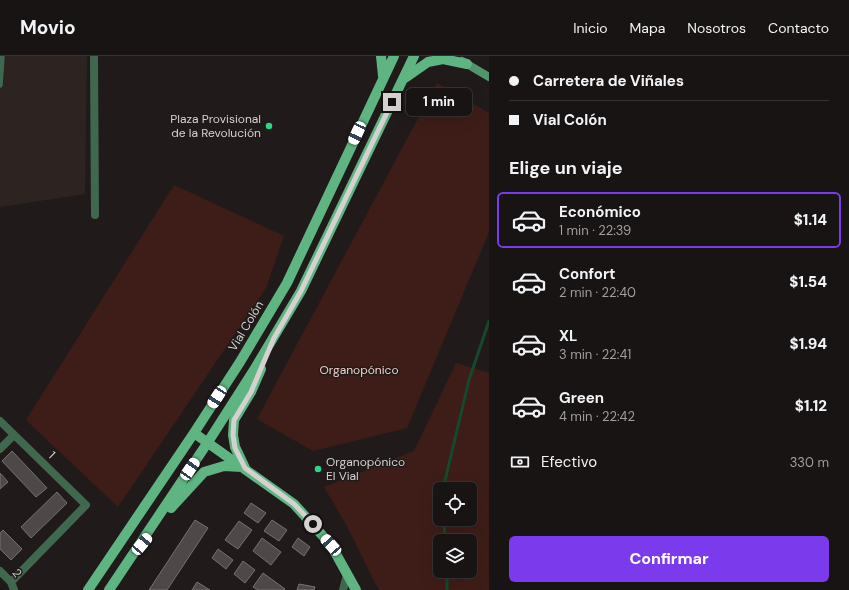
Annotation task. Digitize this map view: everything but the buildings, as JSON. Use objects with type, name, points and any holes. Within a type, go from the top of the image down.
[{"type":"main road","points":[[381,56],[384,78]]},
{"type":"main road","name":"Vial Colón","points":[[88,590],[194,433],[287,283],[394,56]]},
{"type":"main road","points":[[109,590],[208,442],[274,338],[301,291],[414,56]]},
{"type":"main road","points":[[453,56],[463,60],[489,77]]},
{"type":"main road","points":[[403,80],[428,62],[443,59],[463,60]]},
{"type":"main road","points":[[245,468],[235,448],[233,435],[234,420],[251,392],[274,338]]},
{"type":"main road","points":[[194,433],[294,504],[331,545],[356,590]]},
{"type":"main road","points":[[128,561],[168,510],[204,472],[224,466],[240,466],[245,468]]},
{"type":"street","points":[[94,56],[95,215]]},
{"type":"street","name":"1","points":[[0,421],[86,505],[12,586]]},
{"type":"street","points":[[0,449],[14,435]]},
{"type":"street","name":"2","points":[[0,571],[12,586]]},
{"type":"street","points":[[343,590],[348,574]]},
{"type":"lane","points":[[0,85],[2,56]]},
{"type":"shaded area","points":[[0,56],[87,56],[85,194],[0,207]]},
{"type":"green space","name":"Organopónico","points":[[437,83],[489,113],[489,232],[407,428],[313,451],[257,419]]},
{"type":"green space","points":[[174,185],[284,236],[266,288],[118,507],[26,420]]},
{"type":"green space","points":[[456,363],[489,373],[489,590],[380,590],[375,583],[347,526],[324,487],[414,451]]},
{"type":"waterway","points":[[445,482],[469,380],[489,321]]},
{"type":"waterway","points":[[444,526],[445,534]]},
{"type":"waterway","points":[[447,578],[447,590]]},
{"type":"place","name":"Plaza Provisional de la Revolución","points":[[269,126]]},
{"type":"place","name":"Organopónico El Vial","points":[[318,469]]},
{"type":"route","points":[[313,524],[294,504],[245,468],[235,448],[233,435],[234,420],[251,392],[274,338],[301,291],[392,102]]}]
